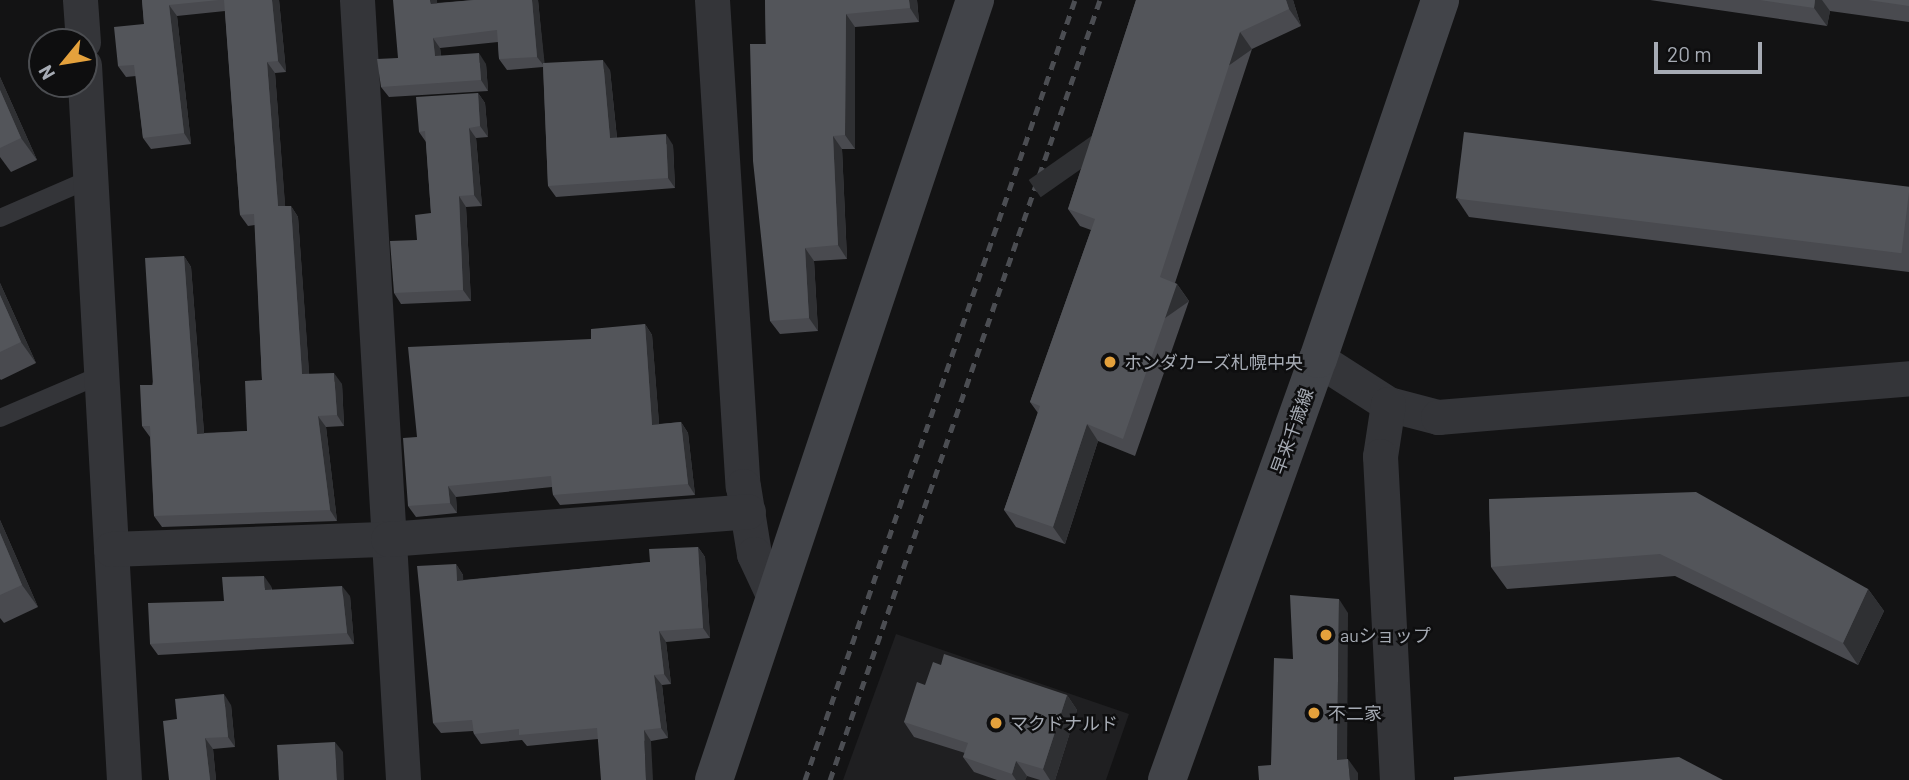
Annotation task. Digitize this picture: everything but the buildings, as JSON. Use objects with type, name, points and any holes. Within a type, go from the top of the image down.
[{"type":"main road","points":[[714,780],[975,0]]},
{"type":"main road","name":"早来千歳線","points":[[1167,780],[1318,359],[1440,0]]},
{"type":"street","points":[[80,0],[82,28]]},
{"type":"street","points":[[357,0],[403,780]]},
{"type":"street","points":[[712,0],[748,511],[754,554],[775,599]]},
{"type":"street","points":[[86,98],[124,780]]},
{"type":"street","points":[[1318,359],[1388,404],[1438,417],[1909,378]]},
{"type":"street","points":[[1388,404],[1380,456],[1397,780]]},
{"type":"street","points":[[111,549],[388,539],[748,511]]},
{"type":"lane","points":[[0,218],[90,179]]},
{"type":"lane","points":[[0,418],[101,375]]},
{"type":"shaded area","points":[[896,634],[1129,714],[1106,780],[843,780]]},
{"type":"railway","points":[[805,780],[1075,0]]},
{"type":"railway","points":[[830,780],[1100,0]]},
{"type":"place","name":"ホンダカーズ札幌中央","points":[[1110,362]]},
{"type":"place","name":"auショップ","points":[[1326,635]]},
{"type":"place","name":"不二家","points":[[1314,713]]},
{"type":"place","name":"マクドナルド","points":[[996,723]]}]
